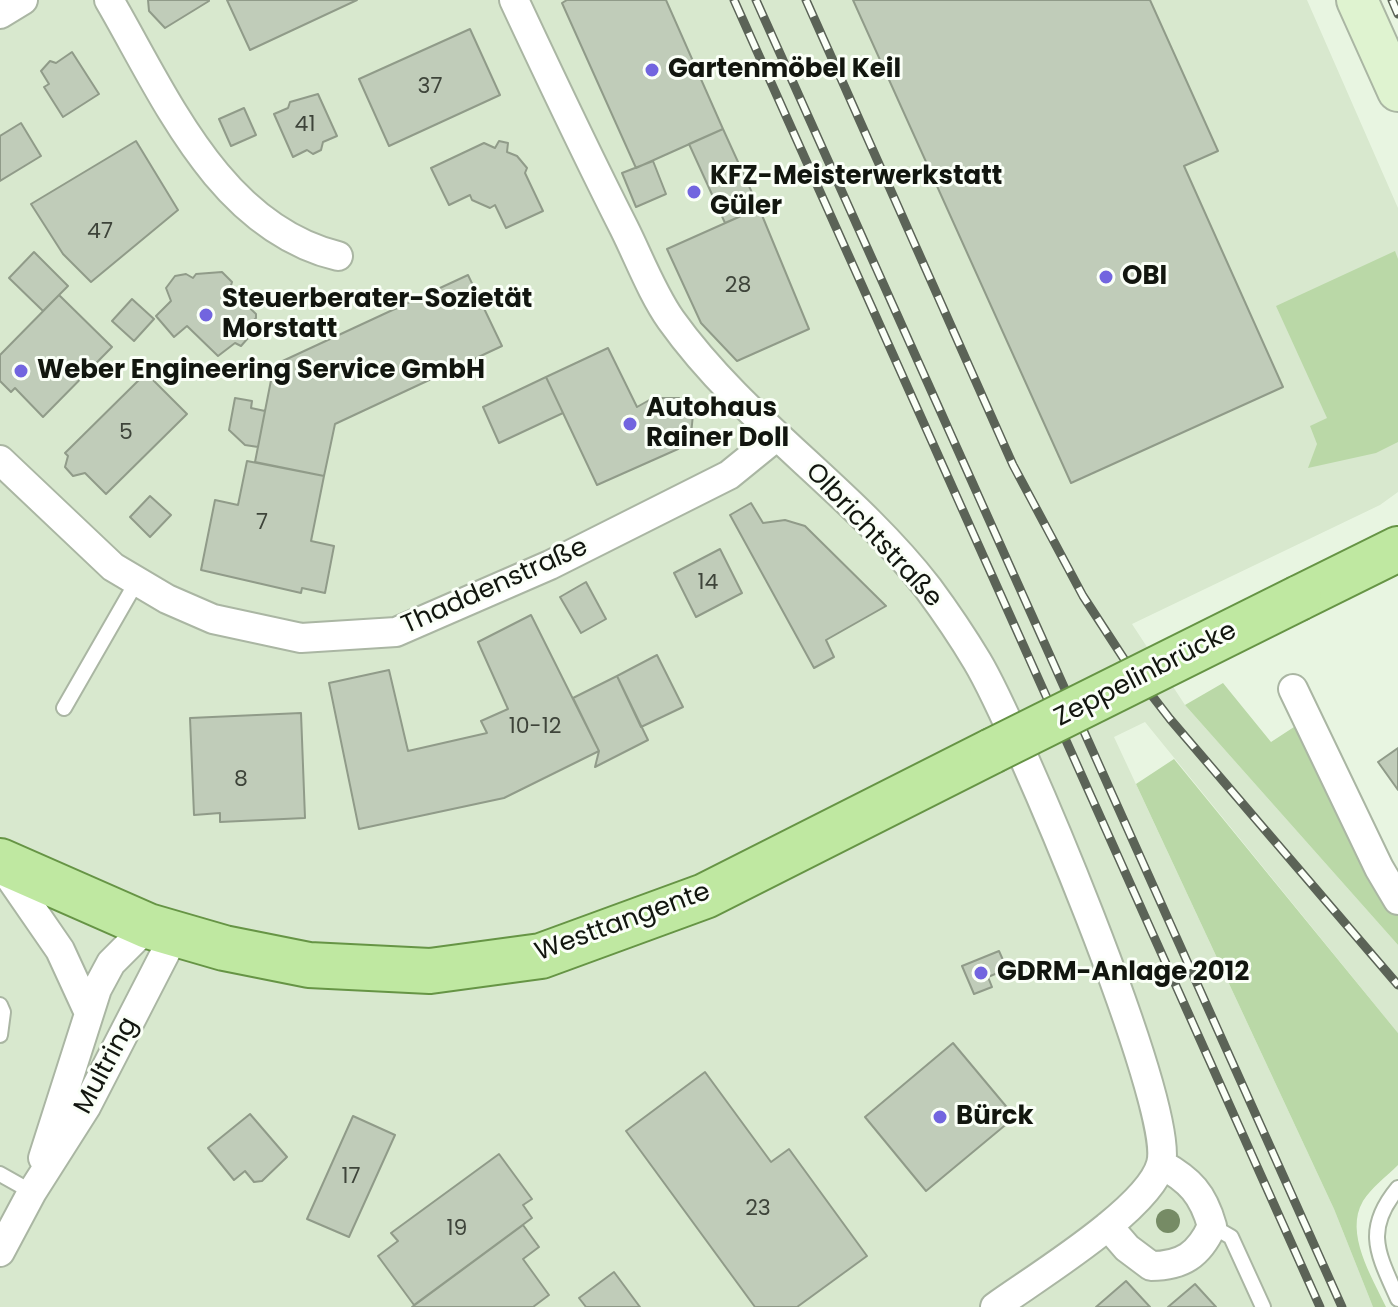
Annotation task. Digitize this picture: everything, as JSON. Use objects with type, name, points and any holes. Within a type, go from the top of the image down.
[{"type":"main road","points":[[1357,0],[1398,91]]},
{"type":"main road","name":"Zeppelinbrücke","points":[[992,751],[1398,549]]},
{"type":"main road","name":"Westtangente","points":[[0,862],[161,930],[309,965],[430,971],[541,956],[705,896],[992,751]]},
{"type":"street","points":[[0,14],[23,0]]},
{"type":"street","points":[[109,0],[198,152],[218,176],[285,236],[338,256]]},
{"type":"street","name":"Olbrichtstraße","points":[[514,0],[669,317],[709,367],[846,501],[927,587],[978,663],[1035,786],[1111,972],[1157,1114],[1161,1164]]},
{"type":"street","name":"Thaddenstraße","points":[[0,460],[113,567],[167,599],[213,619],[301,638],[396,632],[550,565],[729,475],[777,436]]},
{"type":"street","points":[[1293,689],[1379,868],[1398,900]]},
{"type":"street","name":"Multring","points":[[0,862],[60,950],[89,1013]]},
{"type":"street","name":"Multring","points":[[32,1192],[89,1013],[111,963],[161,930]]},
{"type":"street","name":"Multring","points":[[0,1252],[32,1192],[86,1107],[161,930]]},
{"type":"street","points":[[995,1307],[1108,1226],[1138,1199],[1161,1164],[1196,1189],[1206,1204],[1212,1226],[1193,1256],[1183,1262],[1151,1266],[1127,1248],[1108,1226]]},
{"type":"lane","points":[[64,708],[137,581]]},
{"type":"lane","points":[[0,1005],[3,1012],[0,1035]]},
{"type":"lane","points":[[0,1174],[32,1192]]},
{"type":"lane","points":[[1398,1188],[1377,1220],[1375,1235],[1379,1257],[1398,1299]]},
{"type":"lane","points":[[1212,1226],[1231,1237],[1263,1307]]},
{"type":"shaded area","points":[[0,0],[1307,0],[1398,208],[1398,492],[1380,505],[1132,624],[1185,705],[1398,945],[1398,1033],[1145,722],[1114,737],[1334,1209],[1373,1307],[0,1307]]},
{"type":"green space","points":[[1395,251],[1398,259],[1398,442],[1376,453],[1308,468],[1317,444],[1310,426],[1327,418],[1276,306]]},
{"type":"green space","points":[[1223,683],[1271,742],[1294,727],[1308,746],[1367,868],[1398,916],[1398,945],[1185,705]]},
{"type":"green space","points":[[1174,759],[1398,1033],[1398,1165],[1363,1201],[1357,1227],[1362,1255],[1386,1307],[1373,1307],[1334,1209],[1136,784]]},
{"type":"building","points":[[148,0],[209,1],[165,28],[149,11]]},
{"type":"building","points":[[227,0],[357,0],[250,50]]},
{"type":"building","points":[[567,0],[666,0],[723,129],[636,168],[562,3]]},
{"type":"building","name":"OBI","points":[[853,0],[1150,0],[1218,151],[1184,166],[1283,387],[1071,483]]},
{"type":"building","points":[[470,29],[500,95],[389,146],[359,79]]},
{"type":"building","points":[[72,52],[99,94],[63,117],[44,87],[49,84],[41,71],[50,61],[56,63]]},
{"type":"building","points":[[318,94],[337,136],[323,142],[321,150],[313,154],[307,150],[293,157],[274,114],[288,108],[290,102]]},
{"type":"building","points":[[244,108],[256,135],[231,146],[219,119]]},
{"type":"building","points":[[21,123],[41,156],[0,181],[0,136]]},
{"type":"building","points":[[723,129],[759,208],[725,223],[689,144]]},
{"type":"building","points":[[136,141],[178,210],[91,282],[63,254],[31,204]]},
{"type":"building","points":[[499,141],[508,143],[507,152],[517,156],[527,168],[525,173],[543,211],[506,228],[495,205],[490,208],[472,200],[470,195],[449,205],[431,168],[484,143],[495,148]]},
{"type":"building","points":[[653,161],[666,194],[636,207],[622,173]]},
{"type":"building","points":[[759,208],[809,329],[737,361],[701,323],[667,249]]},
{"type":"building","points":[[34,252],[68,286],[43,311],[9,278]]},
{"type":"building","name":"Steuerberater-Sozietät Morstatt","points":[[222,272],[232,282],[230,289],[256,314],[256,318],[244,330],[248,338],[241,346],[235,343],[218,356],[187,326],[174,337],[156,316],[171,301],[166,288],[175,276],[186,274],[193,278],[196,274]]},
{"type":"building","points":[[468,275],[502,346],[335,424],[324,476],[255,462],[274,365]]},
{"type":"building","points":[[59,295],[112,347],[43,417],[15,388],[11,392],[0,381],[0,355]]},
{"type":"building","points":[[132,299],[154,319],[134,341],[112,321]]},
{"type":"building","name":"Autohaus Rainer Doll","points":[[608,348],[637,407],[653,398],[679,398],[693,414],[691,435],[678,449],[597,485],[546,377]]},
{"type":"building","points":[[146,373],[187,414],[106,494],[85,473],[73,476],[65,467],[68,456],[65,453]]},
{"type":"building","points":[[546,377],[563,413],[499,443],[483,407]]},
{"type":"building","points":[[235,398],[252,401],[251,408],[265,411],[258,447],[245,445],[229,430]]},
{"type":"building","points":[[247,461],[324,476],[311,541],[334,546],[325,593],[302,588],[301,593],[201,570],[215,500],[238,505]]},
{"type":"building","points":[[150,496],[171,515],[150,537],[130,517]]},
{"type":"building","points":[[751,503],[763,523],[785,520],[805,526],[886,606],[826,640],[834,657],[814,668],[730,515]]},
{"type":"building","points":[[720,549],[742,593],[696,617],[674,573]]},
{"type":"building","points":[[586,582],[606,619],[581,633],[560,597]]},
{"type":"building","points":[[531,615],[599,751],[504,798],[359,829],[329,683],[389,670],[408,751],[487,733],[481,721],[508,709],[478,642]]},
{"type":"building","points":[[657,655],[683,707],[641,727],[617,676]]},
{"type":"building","points":[[617,676],[648,740],[595,767],[599,751],[573,698]]},
{"type":"building","points":[[301,713],[305,818],[220,822],[220,813],[194,815],[190,718]]},
{"type":"building","points":[[1398,748],[1398,790],[1378,762]]},
{"type":"building","name":"GDRM-Anlage 2012","points":[[999,951],[1007,969],[988,977],[992,987],[974,994],[962,966]]},
{"type":"building","name":"Bürck","points":[[953,1043],[1015,1117],[926,1191],[865,1117]]},
{"type":"building","points":[[705,1072],[771,1162],[789,1149],[867,1256],[797,1307],[755,1307],[626,1131]]},
{"type":"building","points":[[250,1114],[287,1157],[262,1181],[254,1182],[245,1171],[234,1180],[208,1148]]},
{"type":"building","points":[[353,1116],[395,1135],[349,1237],[307,1219]]},
{"type":"building","points":[[499,1154],[532,1199],[523,1205],[532,1218],[414,1305],[378,1256],[398,1241],[391,1233]]},
{"type":"building","points":[[523,1225],[539,1247],[523,1259],[549,1295],[533,1307],[412,1307]]},
{"type":"building","points":[[614,1272],[640,1307],[586,1307],[579,1298]]},
{"type":"building","points":[[1126,1281],[1150,1307],[1096,1307]]},
{"type":"building","points":[[1195,1284],[1216,1307],[1168,1307]]},
{"type":"railway","points":[[734,0],[1320,1307]]},
{"type":"railway","points":[[756,0],[1342,1307]]},
{"type":"railway","points":[[806,0],[1013,465],[1083,596],[1126,662],[1170,719],[1398,985]]},
{"type":"railway","points":[[1392,0],[1398,14]]},
{"type":"place","name":"Gartenmöbel Keil","points":[[652,70]]},
{"type":"place","name":"KFZ-Meisterwerkstatt Güler","points":[[694,192]]},
{"type":"place","name":"OBI","points":[[1106,277]]},
{"type":"place","name":"Steuerberater-Sozietät Morstatt","points":[[206,315]]},
{"type":"place","name":"Weber Engineering Service GmbH","points":[[21,371]]},
{"type":"place","name":"Autohaus Rainer Doll","points":[[630,424]]},
{"type":"place","name":"GDRM-Anlage 2012","points":[[981,973]]},
{"type":"place","name":"Bürck","points":[[940,1117]]}]
